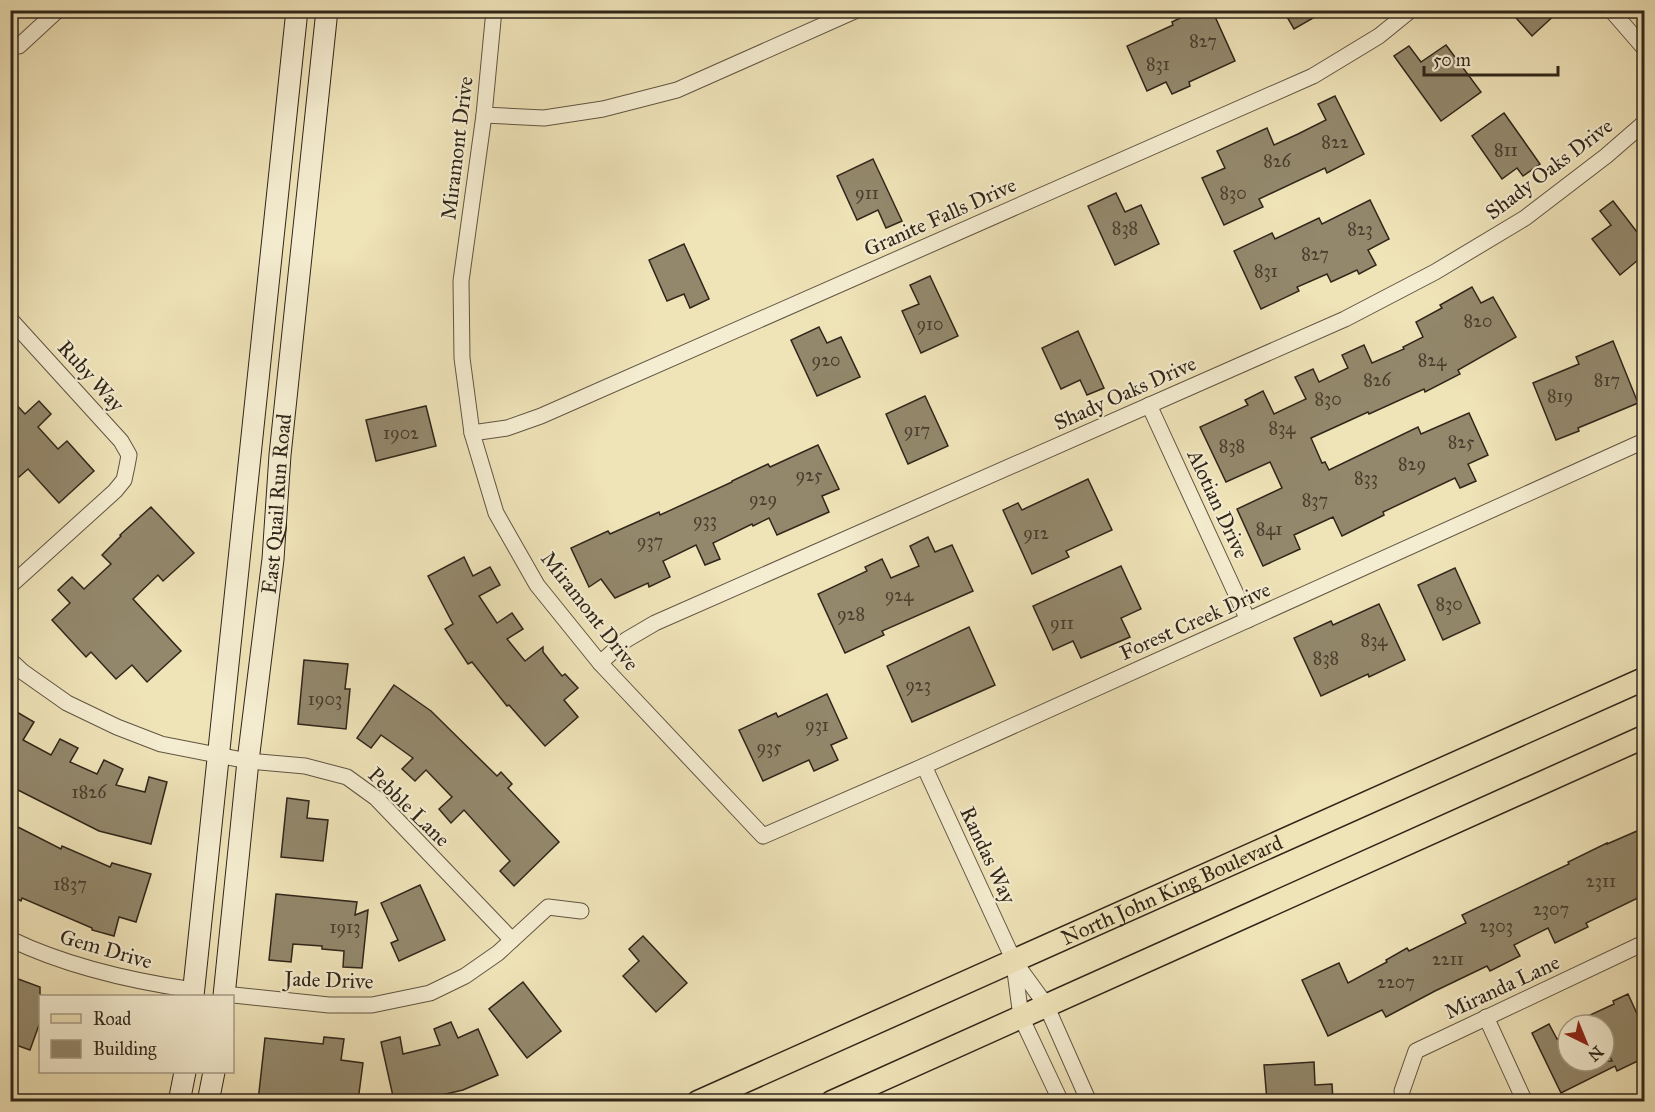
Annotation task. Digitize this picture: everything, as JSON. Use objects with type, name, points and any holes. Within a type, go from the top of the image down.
[{"type":"main road","name":"North John King Boulevard","points":[[698,1101],[1644,679]]},
{"type":"main road","points":[[832,1101],[1644,737]]},
{"type":"street","points":[[19,46],[58,10]]},
{"type":"street","name":"East Quail Run Road","points":[[193,993],[297,10]]},
{"type":"street","name":"East Quail Run Road","points":[[224,995],[248,761],[273,559],[280,455],[327,10]]},
{"type":"street","name":"Miramont Drive","points":[[494,10],[484,115],[461,281],[462,358],[472,432],[496,513],[537,585],[600,663],[763,836]]},
{"type":"street","points":[[484,115],[544,118],[603,109],[677,90],[857,10]]},
{"type":"street","name":"Granite Falls Drive","points":[[472,432],[507,428],[541,417],[1313,76],[1379,36],[1411,10]]},
{"type":"street","points":[[1611,10],[1644,48]]},
{"type":"street","name":"Shady Oaks Drive","points":[[600,663],[626,640],[655,623],[1345,319],[1435,272],[1526,218],[1606,156],[1644,123]]},
{"type":"street","name":"Ruby Way","points":[[10,319],[121,441],[129,455],[124,480],[115,491],[10,586]]},
{"type":"street","name":"Alotian Drive","points":[[1149,405],[1248,620]]},
{"type":"street","name":"Forest Creek Drive","points":[[763,836],[924,766],[1644,441]]},
{"type":"street","name":"Pebble Lane","points":[[10,660],[67,703],[117,727],[161,744],[248,761],[305,765],[347,777],[376,798],[512,940]]},
{"type":"street","name":"Randas Way","points":[[924,766],[1014,962],[1046,1005],[1089,1101]]},
{"type":"street","name":"Jade Drive","points":[[234,996],[329,1005],[372,1005],[430,993],[465,976],[498,953],[548,907],[581,911]]},
{"type":"street","name":"Gem Drive","points":[[10,939],[31,949],[95,971],[193,993]]},
{"type":"street","name":"Miranda Lane","points":[[1402,1091],[1416,1051],[1644,943]]},
{"type":"street","name":"Randas Way","points":[[1014,962],[1021,1017],[1061,1101]]},
{"type":"street","points":[[1486,1017],[1525,1101]]},
{"type":"street","points":[[179,1101],[184,1073]]},
{"type":"street","points":[[208,1101],[214,1073]]},
{"type":"building","points":[[1196,10],[1212,10],[1235,61],[1189,82],[1190,86],[1172,94],[1166,82],[1147,91],[1127,46],[1173,25],[1172,22]]},
{"type":"building","points":[[1283,10],[1327,10],[1294,29]]},
{"type":"building","points":[[1509,10],[1560,10],[1532,36]]},
{"type":"building","points":[[1446,45],[1481,92],[1441,121],[1394,56],[1409,46],[1421,62]]},
{"type":"building","points":[[1335,96],[1364,154],[1327,173],[1325,168],[1259,199],[1263,207],[1224,225],[1202,178],[1225,168],[1217,151],[1267,128],[1274,145],[1298,134],[1326,120],[1318,104]]},
{"type":"building","points":[[1504,113],[1540,164],[1523,176],[1517,168],[1502,179],[1472,136]]},
{"type":"building","points":[[873,159],[902,221],[886,228],[878,210],[857,220],[837,176]]},
{"type":"building","points":[[1116,193],[1125,212],[1141,205],[1159,244],[1115,265],[1088,206]]},
{"type":"building","points":[[1370,200],[1389,239],[1368,250],[1376,265],[1359,274],[1357,270],[1331,282],[1327,274],[1297,287],[1299,291],[1261,309],[1234,251],[1272,233],[1275,239],[1319,218],[1322,224]]},
{"type":"building","points":[[1613,201],[1644,241],[1644,255],[1620,275],[1592,239],[1611,225],[1600,211]]},
{"type":"building","points":[[684,244],[709,299],[690,308],[684,294],[667,301],[649,260]]},
{"type":"building","points":[[930,276],[958,336],[921,353],[902,311],[919,304],[910,285]]},
{"type":"building","points":[[1472,287],[1481,303],[1493,297],[1516,337],[1458,370],[1460,374],[1425,392],[1424,389],[1311,438],[1322,463],[1325,462],[1329,470],[1418,427],[1421,434],[1469,413],[1488,455],[1468,464],[1476,481],[1460,488],[1455,478],[1383,512],[1384,515],[1342,536],[1333,517],[1294,535],[1300,549],[1263,566],[1237,509],[1282,488],[1270,462],[1226,482],[1200,427],[1248,405],[1245,400],[1263,391],[1274,414],[1306,399],[1295,377],[1313,369],[1319,382],[1348,368],[1342,355],[1364,345],[1372,363],[1404,349],[1403,347],[1423,337],[1416,322],[1442,308],[1440,305]]},
{"type":"building","points":[[819,327],[827,343],[841,337],[860,377],[817,396],[791,340]]},
{"type":"building","points":[[1078,331],[1104,388],[1087,395],[1080,380],[1061,389],[1042,348]]},
{"type":"building","points":[[1613,341],[1638,403],[1578,428],[1579,431],[1556,440],[1533,383],[1579,364],[1576,357]]},
{"type":"building","points":[[925,396],[948,446],[908,464],[886,414]]},
{"type":"building","points":[[10,398],[25,414],[39,401],[51,414],[38,427],[58,449],[67,441],[94,471],[59,503],[28,469],[19,477],[10,467]]},
{"type":"building","points":[[426,406],[436,446],[376,461],[366,420]]},
{"type":"building","points":[[818,445],[839,489],[822,496],[829,512],[777,535],[769,518],[753,526],[752,524],[713,543],[720,559],[705,565],[696,545],[663,561],[670,577],[649,587],[648,583],[615,598],[601,579],[589,587],[571,548],[608,531],[610,534],[659,512],[660,515],[768,464],[770,467]]},
{"type":"building","points":[[1088,479],[1112,530],[1066,551],[1069,557],[1032,574],[1003,510],[1018,503],[1022,510]]},
{"type":"building","points":[[151,507],[194,553],[163,581],[158,575],[133,599],[181,651],[147,682],[132,665],[116,679],[91,652],[86,657],[52,620],[70,603],[58,590],[72,577],[84,589],[111,564],[102,555]]},
{"type":"building","points":[[928,537],[935,552],[952,545],[973,591],[882,631],[884,635],[845,653],[818,594],[867,571],[865,567],[882,559],[891,578],[919,566],[910,546]]},
{"type":"building","points":[[464,557],[473,576],[490,567],[500,585],[479,596],[497,623],[512,613],[523,629],[507,639],[525,661],[543,647],[543,652],[562,676],[565,674],[578,688],[564,700],[578,717],[545,746],[509,705],[507,706],[472,662],[468,664],[445,629],[453,624],[428,576]]},
{"type":"building","points":[[1121,566],[1141,609],[1121,618],[1130,637],[1081,658],[1073,641],[1053,650],[1033,606]]},
{"type":"building","points":[[1455,568],[1480,623],[1443,640],[1418,585]]},
{"type":"building","points":[[1379,604],[1405,660],[1321,696],[1294,638],[1331,621],[1333,625]]},
{"type":"building","points":[[969,627],[995,685],[912,722],[887,666]]},
{"type":"building","points":[[304,660],[348,664],[345,689],[350,689],[346,729],[298,724]]},
{"type":"building","points":[[394,685],[431,711],[497,776],[501,772],[512,784],[508,788],[559,842],[514,886],[500,871],[510,861],[464,810],[451,823],[439,809],[452,797],[426,770],[415,781],[402,769],[413,758],[381,735],[371,748],[357,738]]},
{"type":"building","points":[[827,694],[847,738],[831,745],[838,760],[814,771],[809,760],[763,781],[739,730],[776,713],[778,717]]},
{"type":"building","points":[[10,708],[34,722],[23,740],[51,755],[60,739],[78,748],[70,762],[97,774],[104,760],[123,769],[116,785],[145,792],[149,777],[167,782],[151,844],[99,831],[10,786]]},
{"type":"building","points":[[287,798],[309,801],[307,818],[328,820],[323,861],[281,857]]},
{"type":"building","points":[[10,823],[61,849],[62,846],[110,867],[112,863],[151,874],[136,922],[119,917],[114,936],[92,930],[92,928],[22,898],[21,901],[10,895]]},
{"type":"building","points":[[1644,828],[1644,895],[1586,923],[1588,927],[1555,943],[1548,928],[1514,945],[1520,956],[1490,971],[1487,966],[1386,1017],[1382,1010],[1328,1036],[1302,980],[1339,963],[1348,983],[1387,962],[1386,960],[1407,948],[1409,951],[1466,923],[1462,915],[1569,864],[1568,862],[1607,843]]},
{"type":"building","points":[[420,885],[445,940],[399,961],[391,943],[398,940],[381,903]]},
{"type":"building","points":[[276,894],[357,902],[355,915],[368,910],[362,968],[343,967],[344,951],[322,949],[322,946],[293,944],[291,962],[269,960]]},
{"type":"building","points":[[643,936],[687,983],[656,1012],[623,976],[639,961],[629,949]]},
{"type":"building","points":[[10,976],[40,987],[40,995],[39,1025],[30,1050],[10,1043]]},
{"type":"building","points":[[523,982],[561,1031],[527,1058],[489,1009]]},
{"type":"building","points":[[1628,994],[1644,1029],[1644,1058],[1617,1071],[1616,1013],[1594,1013],[1614,1004],[1613,1001]]},
{"type":"building","points":[[451,1022],[458,1038],[478,1029],[498,1075],[463,1090],[416,1101],[394,1101],[381,1042],[400,1037],[403,1054],[440,1045],[434,1029]]},
{"type":"building","points":[[1549,1024],[1556,1037],[1556,1073],[1601,1073],[1561,1093],[1532,1033]]},
{"type":"building","points":[[324,1037],[344,1039],[341,1060],[363,1063],[358,1101],[258,1101],[265,1038],[323,1044]]},
{"type":"building","points":[[1314,1062],[1315,1085],[1332,1084],[1333,1101],[1267,1101],[1264,1065]]}]
